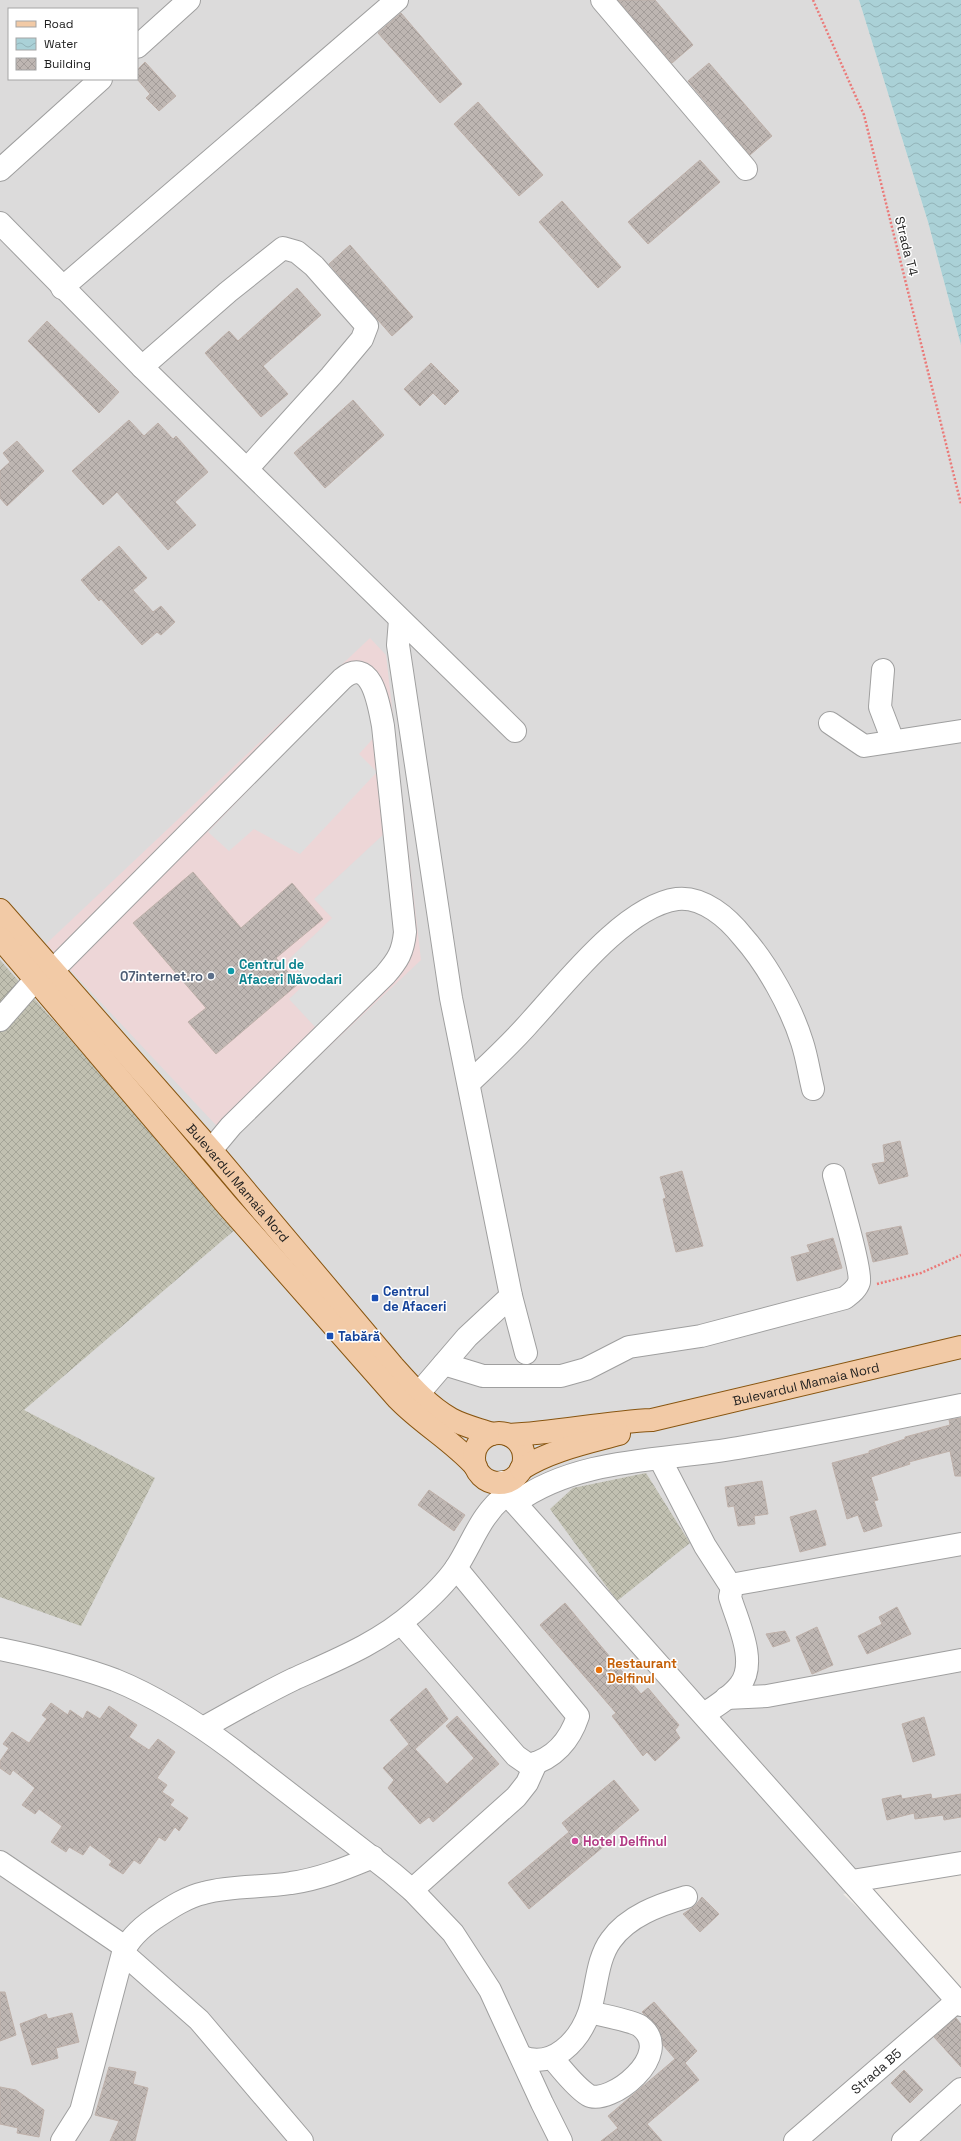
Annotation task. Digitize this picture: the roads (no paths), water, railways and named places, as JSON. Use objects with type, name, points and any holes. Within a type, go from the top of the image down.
[{"type":"main road","name":"Bulevardul Mamaia Nord","points":[[0,910],[44,975],[227,1205],[398,1399],[419,1418],[463,1452],[476,1467]]},
{"type":"main road","name":"Bulevardul Mamaia Nord","points":[[0,938],[44,975],[211,1150],[393,1366],[418,1393],[450,1418],[501,1435],[551,1433],[618,1421],[652,1420]]},
{"type":"main road","name":"Bulevardul Mamaia Nord","points":[[521,1469],[537,1459],[622,1433],[652,1420],[961,1347]]},
{"type":"main road","points":[[501,1435],[521,1445],[524,1453],[521,1469],[513,1478],[508,1493],[486,1479],[476,1467],[474,1459],[479,1443],[501,1435]]},
{"type":"street","points":[[138,46],[189,0]]},
{"type":"street","points":[[62,288],[397,0]]},
{"type":"street","points":[[602,0],[746,170]]},
{"type":"street","points":[[0,170],[100,80]]},
{"type":"street","points":[[0,223],[62,288],[515,732]]},
{"type":"street","points":[[142,367],[228,292],[283,248],[297,252],[314,266],[367,326],[362,339],[331,376],[247,469]]},
{"type":"street","points":[[400,620],[398,645],[451,998],[511,1296],[526,1353]]},
{"type":"street","points":[[883,670],[880,707],[893,742]]},
{"type":"street","points":[[0,1020],[342,679],[350,672],[364,674],[372,684],[377,697],[383,726],[405,932],[404,947],[397,960],[384,975],[231,1126],[211,1150]]},
{"type":"street","points":[[830,723],[864,746],[961,731]]},
{"type":"street","points":[[469,1083],[530,1023],[573,973],[612,935],[637,917],[665,902],[679,899],[699,902],[719,913],[736,928],[752,946],[787,1007],[802,1042],[813,1089]]},
{"type":"street","points":[[444,1364],[483,1376],[561,1376],[586,1369],[629,1347],[708,1334],[845,1298],[855,1290],[860,1282],[856,1257],[834,1175]]},
{"type":"street","points":[[418,1393],[467,1337],[511,1296]]},
{"type":"street","points":[[203,1728],[293,1680],[367,1645],[401,1623],[435,1592],[456,1568],[486,1515],[494,1505],[508,1493],[546,1484],[574,1474],[621,1464],[738,1448],[961,1405]]},
{"type":"street","points":[[660,1459],[705,1546],[732,1588]]},
{"type":"street","points":[[508,1493],[959,2003]]},
{"type":"street","points":[[704,1714],[726,1698],[740,1685],[748,1670],[747,1651],[730,1597],[732,1588],[736,1584],[961,1544]]},
{"type":"street","points":[[401,1623],[516,1756],[529,1765],[542,1761],[558,1750],[572,1733],[578,1716],[456,1568]]},
{"type":"street","points":[[0,1649],[72,1665],[111,1679],[134,1689],[203,1728],[373,1857],[412,1890],[453,1933],[472,1959],[490,1990],[561,2141]]},
{"type":"street","points":[[726,1698],[767,1696],[961,1660]]},
{"type":"street","points":[[412,1890],[516,1797],[527,1784],[536,1763]]},
{"type":"street","points":[[62,2141],[81,2112],[124,1950],[144,1926],[183,1901],[203,1893],[222,1889],[291,1883],[332,1873],[373,1857]]},
{"type":"street","points":[[0,1862],[124,1950],[199,2020],[302,2141]]},
{"type":"street","points":[[852,1881],[961,1864]]},
{"type":"street","points":[[522,2057],[540,2061],[552,2058],[562,2051],[584,2025],[590,2012],[605,1952],[610,1941],[630,1922],[642,1915],[665,1904],[686,1897]]},
{"type":"street","name":"Strada B5","points":[[795,2141],[959,2003]]},
{"type":"street","points":[[552,2058],[589,2096],[601,2098],[615,2092],[642,2068],[649,2059],[652,2046],[646,2032],[638,2024],[590,2012]]},
{"type":"street","points":[[903,2141],[961,2089]]},
{"type":"water","points":[[859,0],[961,0],[961,345],[928,222]]},
{"type":"place","name":"Centrul de Afaceri Năvodari","points":[[231,971]]},
{"type":"place","name":"07internet.ro","points":[[211,976]]},
{"type":"place","name":"Centrul de Afaceri","points":[[375,1298]]},
{"type":"place","name":"Tabără","points":[[330,1336]]},
{"type":"place","name":"Restaurant Delfinul","points":[[599,1670]]},
{"type":"place","name":"Hotel Delfinul","points":[[575,1841]]}]
